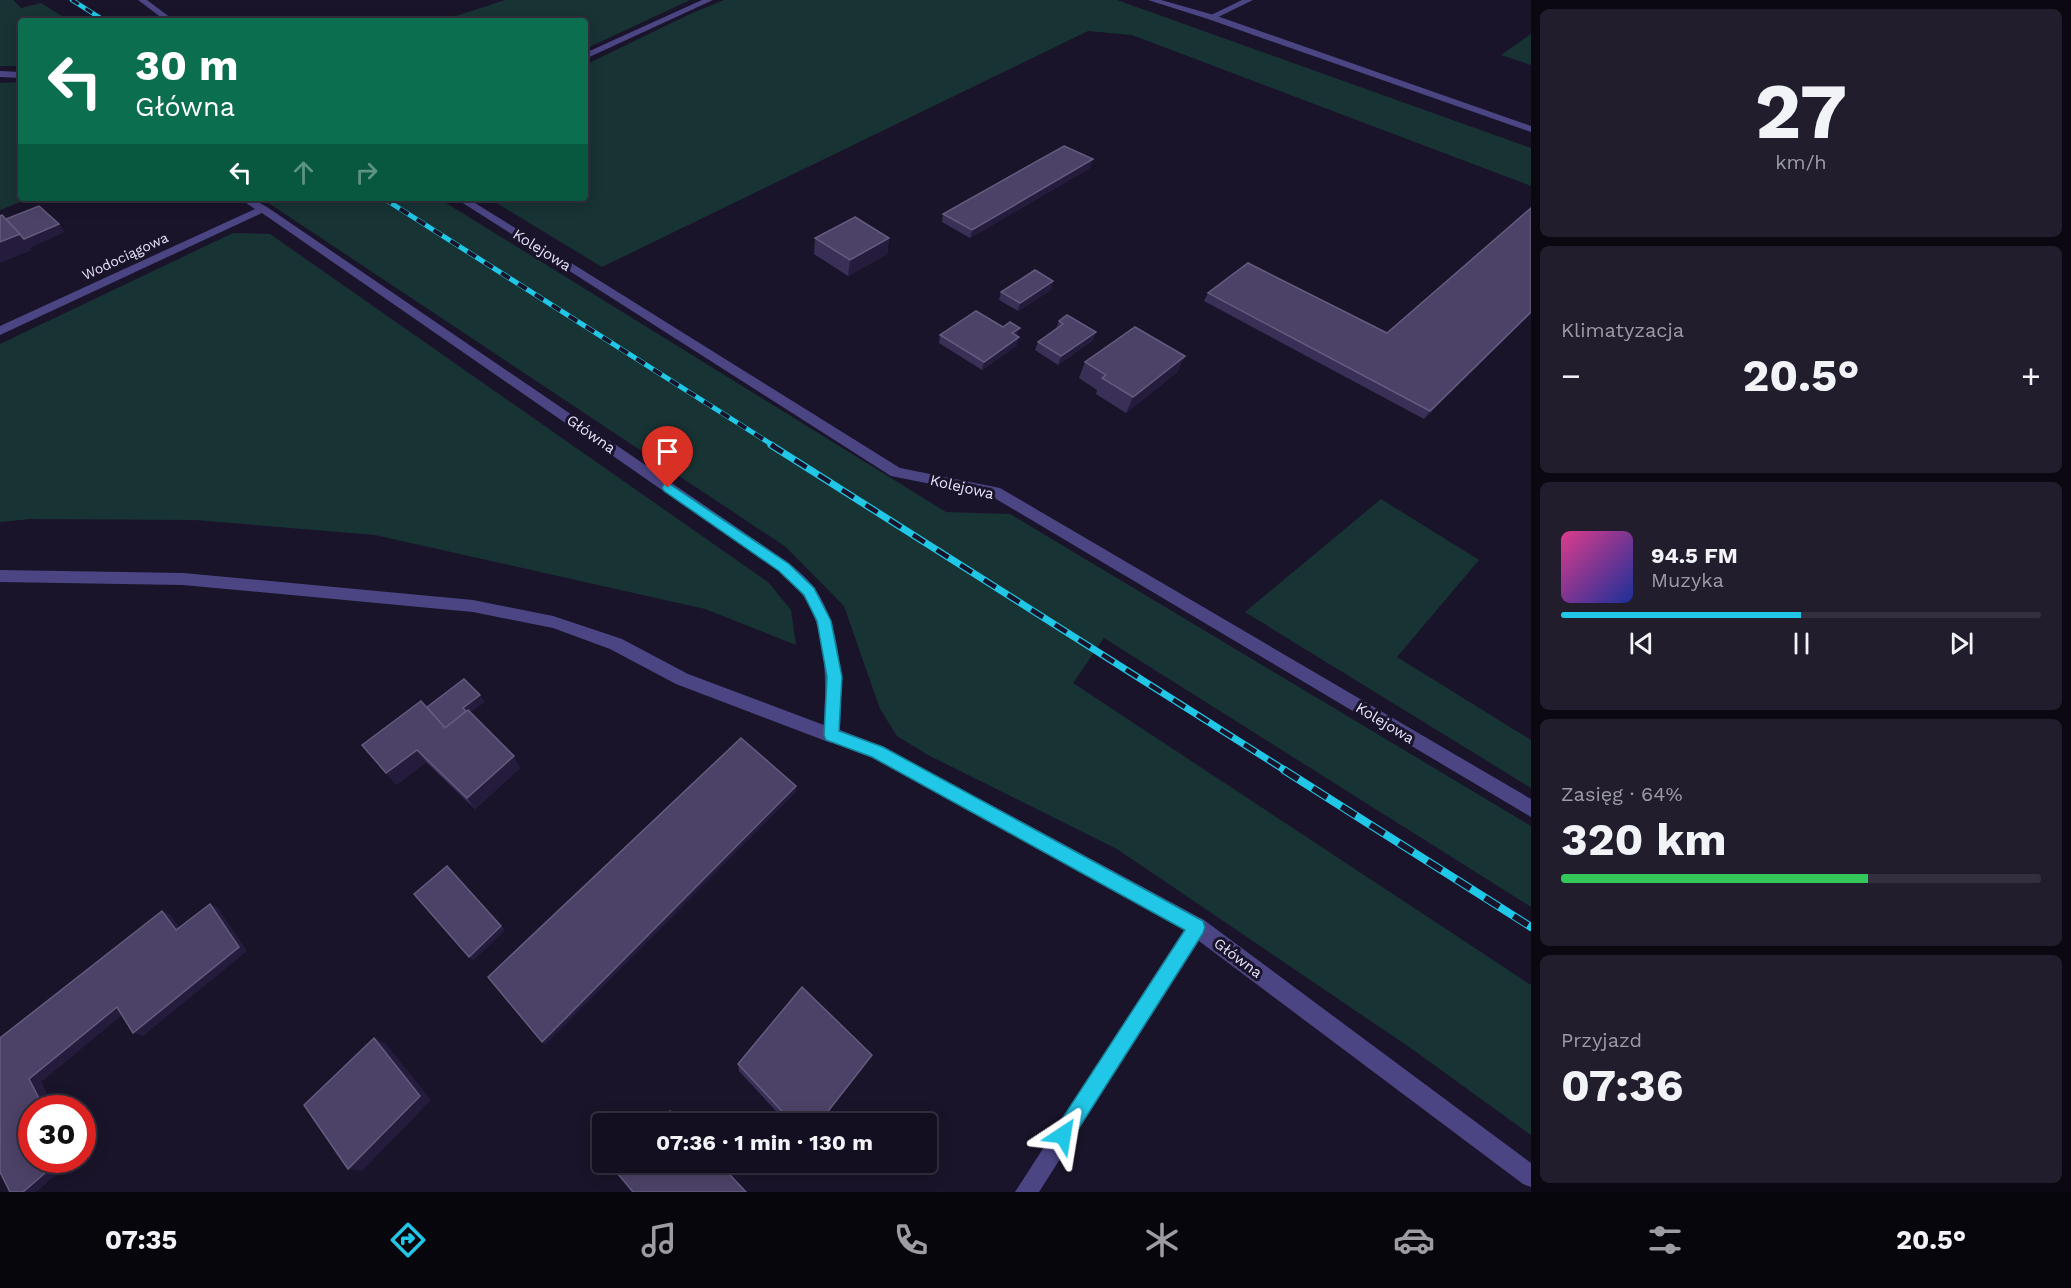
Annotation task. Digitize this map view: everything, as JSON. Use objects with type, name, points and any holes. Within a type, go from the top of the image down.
[{"type":"street","points":[[142,0],[167,18]]},
{"type":"street","points":[[588,55],[681,10],[709,0]]},
{"type":"street","points":[[1152,0],[1211,17],[1531,129]]},
{"type":"street","points":[[1211,17],[1249,0]]},
{"type":"street","points":[[0,74],[18,75]]},
{"type":"street","name":"Główna","points":[[249,201],[784,567],[809,591],[824,621],[834,677],[831,735],[878,752],[1197,927],[1531,1176]]},
{"type":"street","name":"Kolejowa","points":[[465,201],[896,472],[995,492],[1531,809]]},
{"type":"street","name":"Wodociągowa","points":[[0,331],[263,209]]},
{"type":"street","points":[[0,576],[183,579],[473,606],[553,622],[616,644],[682,679],[831,735]]},
{"type":"street","points":[[1026,1192],[1197,927]]},
{"type":"green space","points":[[0,0],[13,0],[21,8],[41,3],[65,18],[18,18],[18,66],[0,66]]},
{"type":"green space","points":[[505,0],[690,0],[588,48],[588,18],[450,18]]},
{"type":"green space","points":[[724,0],[1117,0],[1531,148],[1531,186],[1132,35],[1088,31],[602,267],[493,201],[588,201],[588,64]]},
{"type":"green space","points":[[1531,34],[1531,65],[1501,55]]},
{"type":"green space","points":[[18,82],[18,201],[22,201],[0,210],[0,83]]},
{"type":"green space","points":[[266,201],[443,201],[946,512],[1010,514],[1531,826],[1531,907],[1104,638],[1073,683],[1531,985],[1531,1135],[1412,1049],[1117,849],[928,755],[897,736],[880,709],[844,606],[786,547]]},
{"type":"green space","points":[[233,233],[270,234],[768,582],[791,610],[796,645],[705,609],[375,535],[195,520],[30,519],[0,522],[0,344]]},
{"type":"green space","points":[[1381,499],[1479,560],[1397,657],[1531,740],[1531,788],[1245,612]]},
{"type":"building","points":[[1064,146],[1093,159],[972,230],[943,214]]},
{"type":"building","points":[[39,206],[59,224],[24,239],[6,219]]},
{"type":"building","points":[[1531,208],[1531,312],[1430,411],[1208,293],[1248,263],[1387,333]]},
{"type":"building","points":[[2,215],[20,234],[0,242],[0,216]]},
{"type":"building","points":[[855,217],[889,238],[850,260],[815,238]]},
{"type":"building","points":[[1035,270],[1053,281],[1020,303],[1001,292]]},
{"type":"building","points":[[976,311],[1003,327],[1010,322],[1020,328],[1012,333],[1019,337],[984,362],[940,335]]},
{"type":"building","points":[[1067,315],[1096,332],[1061,356],[1038,342],[1063,324],[1059,321]]},
{"type":"building","points":[[1135,327],[1185,356],[1133,397],[1102,378],[1106,375],[1085,362]]},
{"type":"building","points":[[464,679],[480,695],[463,708],[466,711],[445,728],[427,707]]},
{"type":"building","points":[[421,701],[445,728],[468,710],[514,756],[467,798],[417,750],[386,773],[362,745]]},
{"type":"building","points":[[741,738],[796,786],[542,1042],[488,977]]},
{"type":"building","points":[[447,866],[501,926],[469,957],[414,894]]},
{"type":"building","points":[[210,904],[239,947],[133,1033],[117,1007],[29,1079],[37,1095],[18,1095],[18,1173],[45,1173],[23,1192],[10,1192],[0,1172],[0,1038],[162,911],[176,930]]},
{"type":"building","points":[[802,987],[872,1055],[827,1113],[784,1113],[738,1064]]},
{"type":"building","points":[[374,1038],[420,1096],[348,1169],[304,1105]]},
{"type":"building","points":[[728,1173],[746,1192],[633,1192],[618,1174]]},
{"type":"railway","points":[[72,0],[100,18]]},
{"type":"railway","points":[[388,201],[774,446]]},
{"type":"railway","points":[[771,445],[1286,771]]},
{"type":"railway","points":[[1284,770],[1531,927]]},
{"type":"route","points":[[668,488],[784,567],[809,591],[824,621],[834,677],[831,735],[878,752],[1197,927],[1063,1135]]}]
